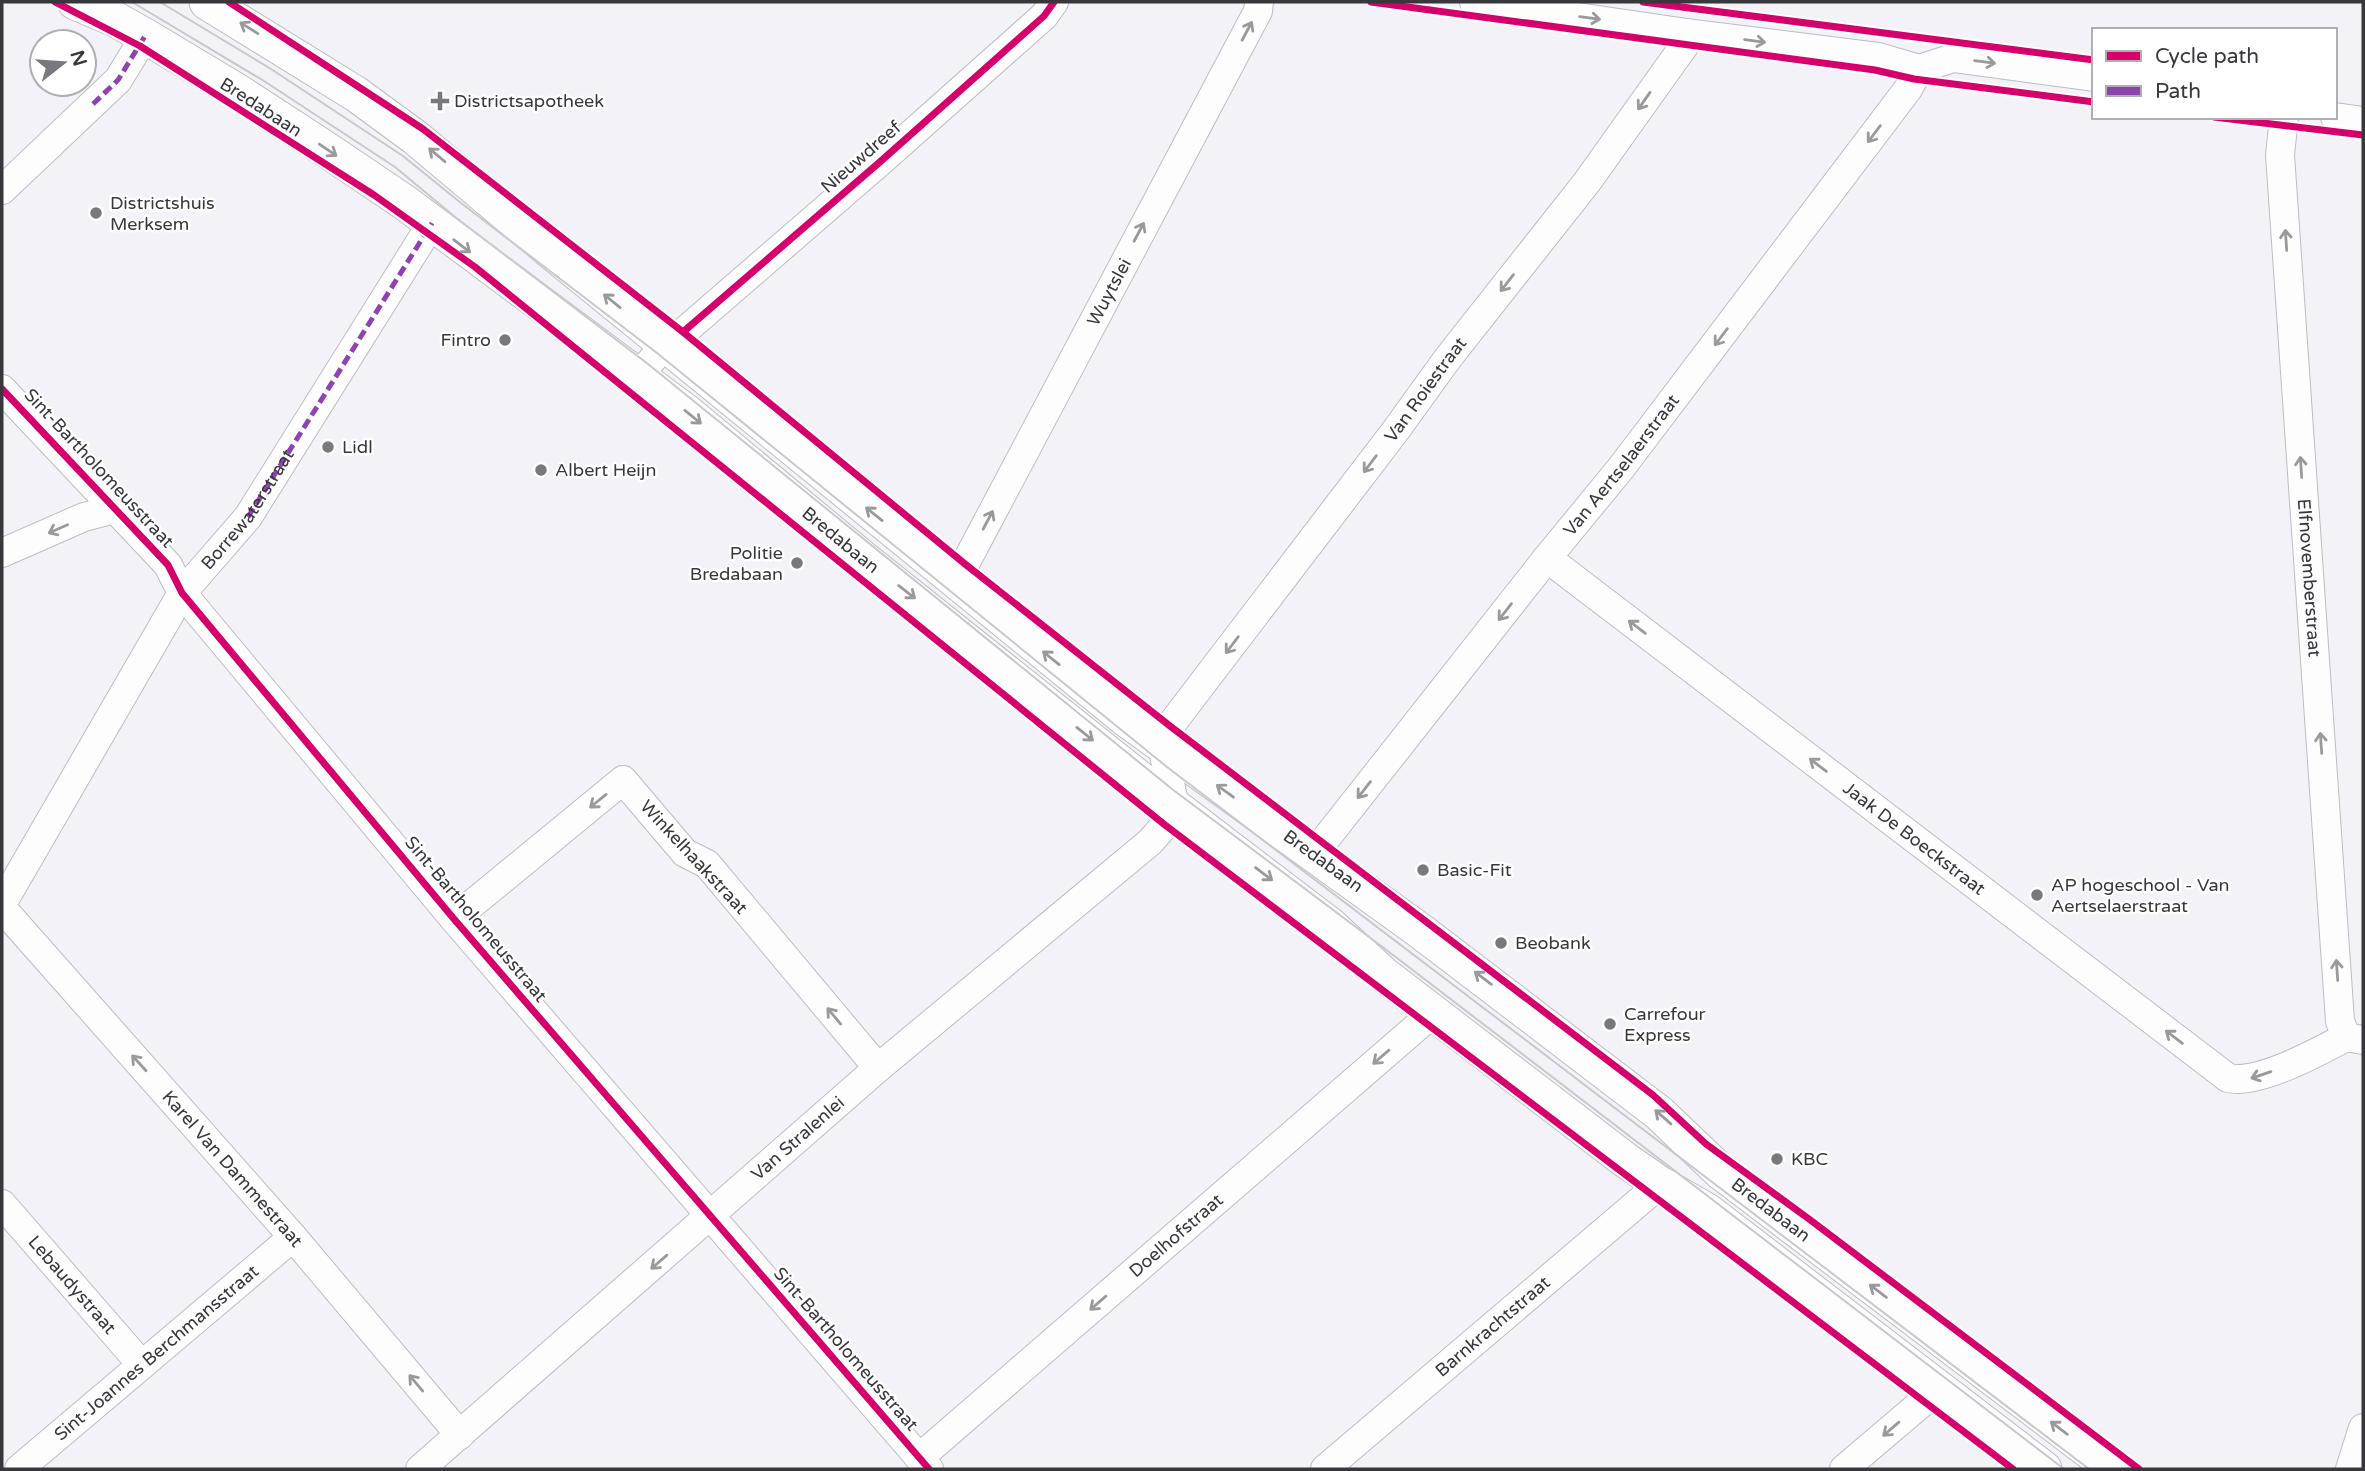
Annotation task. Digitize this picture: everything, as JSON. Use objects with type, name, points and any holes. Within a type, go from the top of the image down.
[{"type":"main road","name":"Bredabaan","points":[[75,2],[113,18],[145,36],[293,128],[432,223],[685,411],[862,557],[1175,807],[1331,926],[1384,975],[1660,1184],[1707,1211],[2044,1469]]},
{"type":"main road","name":"Bredabaan","points":[[207,2],[356,94],[401,127],[1126,719],[1419,930],[1648,1105],[1721,1172],[2113,1469]]},
{"type":"street","name":"Nieuwdreef","points":[[665,344],[680,335],[881,162],[1044,16],[1055,2]]},
{"type":"street","name":"Wuytslei","points":[[956,581],[1258,11],[1259,2]]},
{"type":"street","points":[[1474,2],[1878,57],[1919,69],[1953,58],[2092,77]]},
{"type":"street","name":"Van Roiestraat","points":[[1162,745],[1170,726],[1396,430],[1456,347],[1587,182],[1684,46],[1687,33]]},
{"type":"street","points":[[2,190],[118,80],[145,36]]},
{"type":"street","name":"Van Aertselaerstraat","points":[[1313,855],[1621,468],[1908,89],[1919,69]]},
{"type":"street","points":[[2337,117],[2363,121]]},
{"type":"street","name":"Elfnovemberstraat","points":[[2284,119],[2280,155],[2340,1021],[2354,1039]]},
{"type":"street","name":"Borrewaterstraat","points":[[2,906],[183,593],[248,517],[432,223]]},
{"type":"street","points":[[638,377],[665,344]]},
{"type":"street","name":"Sint-Bartholomeusstraat","points":[[2,389],[168,565],[183,593],[454,919],[924,1464]]},
{"type":"street","points":[[2,554],[84,517],[115,509]]},
{"type":"street","name":"Jaak De Boeckstraat","points":[[1547,558],[2228,1078],[2240,1081],[2258,1078],[2354,1039]]},
{"type":"street","points":[[1162,745],[1175,807]]},
{"type":"street","name":"Winkelhaakstraat","points":[[454,919],[623,780],[685,853],[707,864],[878,1068]]},
{"type":"street","name":"Van Stralenlei","points":[[420,1469],[878,1068],[1150,842],[1165,825],[1175,807]]},
{"type":"street","name":"Karel Van Dammestraat","points":[[2,906],[293,1237],[460,1435]]},
{"type":"street","name":"Doelhofstraat","points":[[924,1464],[1433,1013]]},
{"type":"street","name":"Barnkrachtstraat","points":[[1325,1469],[1660,1184]]},
{"type":"street","name":"Lebaudystraat","points":[[2,1203],[142,1365]]},
{"type":"street","name":"Sint-Joannes Berchmansstraat","points":[[19,1469],[293,1237]]},
{"type":"street","points":[[1844,1469],[1938,1389]]},
{"type":"street","points":[[2350,1469],[2363,1429]]},
{"type":"tram line","points":[[132,2],[264,81],[395,167],[455,217],[648,364],[1172,789],[2064,1469]]},
{"type":"tram line","points":[[160,2],[271,69],[403,156],[657,353],[1167,767],[2089,1469]]},
{"type":"marked path","points":[[93,104],[118,80],[145,36]]},
{"type":"marked path","points":[[248,517],[432,223]]},
{"type":"cycle path","points":[[55,2],[140,46],[374,195],[475,267],[1165,825],[2013,1469]]},
{"type":"cycle path","points":[[229,2],[423,129],[683,332],[965,564],[1170,726],[1653,1095],[1706,1144],[2139,1469]]},
{"type":"cycle path","points":[[683,332],[881,161],[1044,16],[1054,2]]},
{"type":"cycle path","points":[[1371,2],[2092,102]]},
{"type":"cycle path","points":[[1643,2],[2092,60]]},
{"type":"cycle path","points":[[2231,119],[2363,135]]},
{"type":"cycle path","points":[[2,389],[168,565],[182,593],[454,919],[929,1469]]},
{"type":"place","name":"Districtsapotheek","points":[[440,101]]},
{"type":"place","name":"Districtshuis Merksem","points":[[96,213]]},
{"type":"place","name":"Fintro","points":[[505,340]]},
{"type":"place","name":"Lidl","points":[[328,447]]},
{"type":"place","name":"Albert Heijn","points":[[541,470]]},
{"type":"place","name":"Politie Bredabaan","points":[[797,563]]},
{"type":"place","name":"Basic-Fit","points":[[1423,870]]},
{"type":"place","name":"AP hogeschool - Van Aertselaerstraat","points":[[2037,895]]},
{"type":"place","name":"Beobank","points":[[1501,943]]},
{"type":"place","name":"Carrefour Express","points":[[1610,1024]]},
{"type":"place","name":"KBC","points":[[1777,1159]]}]
